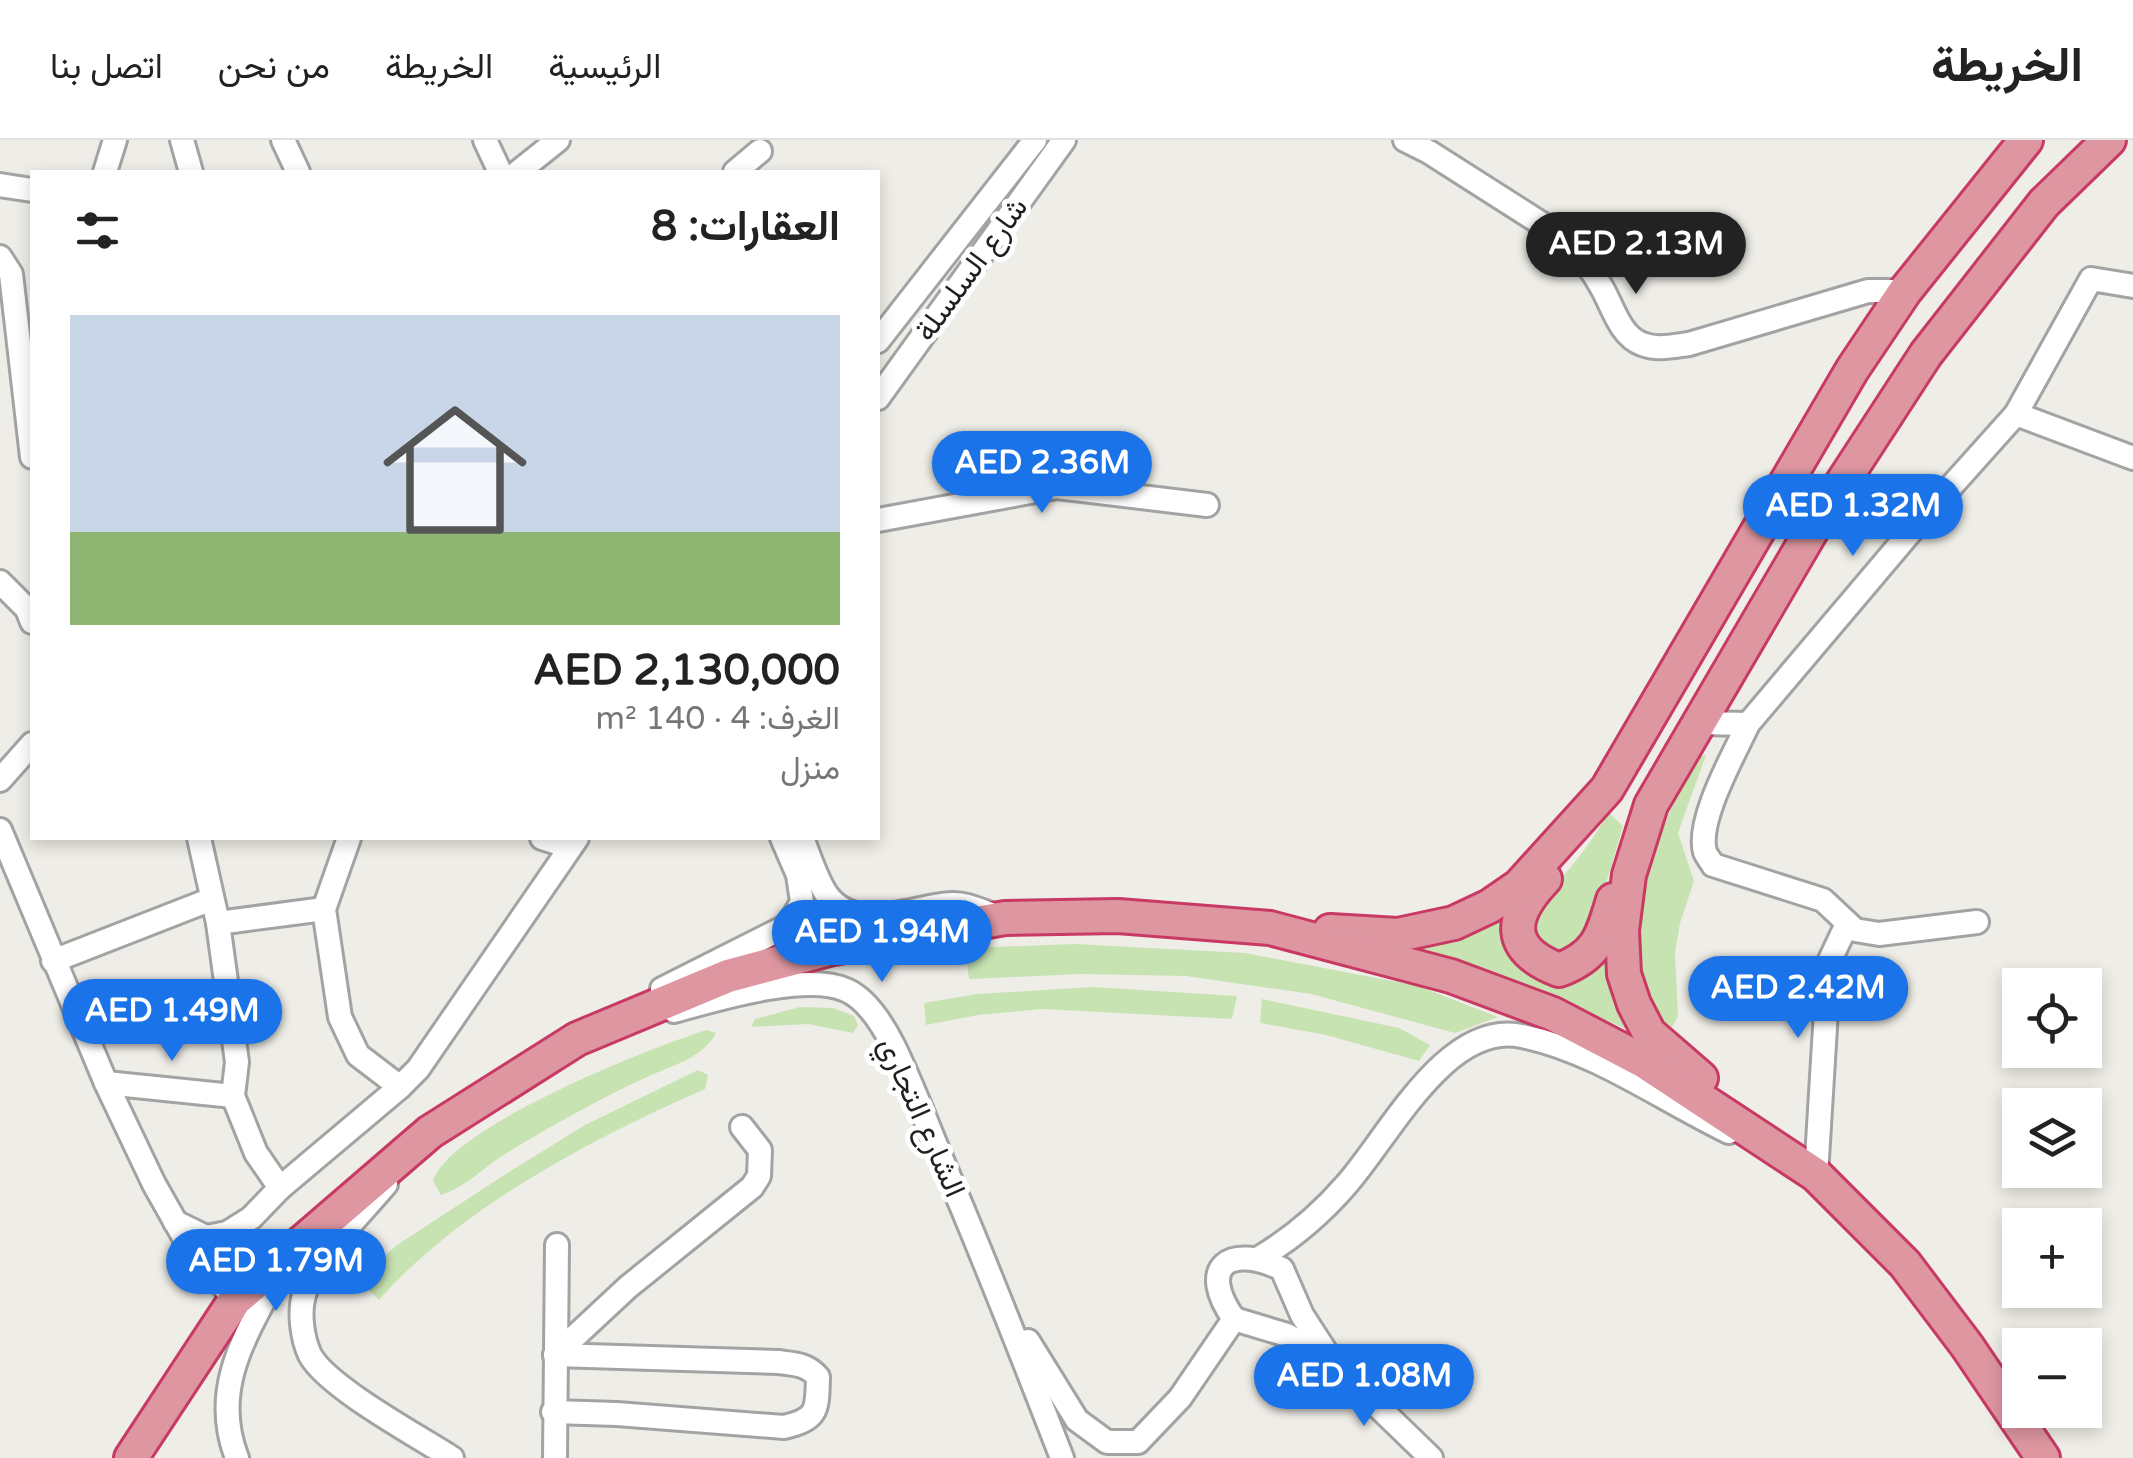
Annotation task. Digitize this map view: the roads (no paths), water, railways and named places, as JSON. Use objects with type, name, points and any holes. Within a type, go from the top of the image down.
[{"type":"highway","points":[[2026,143],[1905,292],[1852,370],[1575,847],[1525,900],[1518,924],[1523,947],[1534,960],[1559,970],[1580,962],[1596,947],[1629,847],[1816,523],[1926,354],[2044,203],[2088,188],[2112,144]]},
{"type":"highway","points":[[131,1458],[235,1300],[430,1132],[577,1040],[728,976],[833,948],[1005,918],[1118,916],[1398,935],[1454,923],[1490,906],[1519,886],[1606,789]]},
{"type":"highway","points":[[1651,805],[1629,875],[1622,930],[1624,974],[1649,1033],[1816,1174],[1904,1264],[1968,1346],[2043,1458]]},
{"type":"highway","points":[[1270,928],[1452,976],[1553,1014],[1644,1060],[1816,1174]]},
{"type":"street","points":[[106,170],[115,140]]},
{"type":"street","points":[[182,140],[190,170]]},
{"type":"street","points":[[283,140],[297,170]]},
{"type":"street","points":[[485,140],[499,170]]},
{"type":"street","points":[[520,170],[558,140]]},
{"type":"street","name":"شارع السلسلة","points":[[881,328],[1035,140]]},
{"type":"street","name":"شارع السلسلة","points":[[880,395],[1064,140]]},
{"type":"street","points":[[1405,140],[1564,238],[1602,287],[1624,330],[1639,344],[1658,348],[1689,344],[1868,290],[1905,292]]},
{"type":"street","points":[[738,170],[760,151]]},
{"type":"street","points":[[0,185],[30,190]]},
{"type":"street","points":[[0,257],[11,274],[30,439]]},
{"type":"street","points":[[1977,922],[1879,934],[1855,930],[1823,900],[1713,865],[1704,850],[1711,811],[1748,724],[2016,414],[2090,279],[2133,286]]},
{"type":"street","points":[[0,384],[24,387]]},
{"type":"street","points":[[2016,414],[2133,458]]},
{"type":"street","points":[[880,520],[1058,487],[1207,505]]},
{"type":"street","points":[[0,582],[30,617]]},
{"type":"street","points":[[1698,723],[1748,724]]},
{"type":"street","points":[[0,780],[30,746]]},
{"type":"street","points":[[0,830],[106,1083],[175,1222],[189,1246],[235,1300]]},
{"type":"street","points":[[199,840],[215,911],[236,1062],[233,1096],[256,1153],[280,1188]]},
{"type":"street","points":[[347,840],[324,909],[340,1016],[358,1055],[400,1087]]},
{"type":"street","points":[[577,1040],[690,974],[789,925],[802,902],[798,875],[783,840]]},
{"type":"street","points":[[803,840],[826,893],[841,909],[864,916],[955,903],[1005,918]]},
{"type":"street","points":[[175,1222],[206,1237],[227,1233],[251,1218],[280,1188],[400,1087],[418,1069],[574,842]]},
{"type":"street","points":[[54,961],[215,911],[324,909]]},
{"type":"street","points":[[1259,1258],[1295,1237],[1347,1185],[1442,1063],[1494,1034],[1519,1034],[1547,1042],[1598,1064],[1816,1174],[1830,962],[1847,924]]},
{"type":"street","name":"الشارع التجاري","points":[[577,1040],[692,1006],[782,986],[821,981],[850,991],[871,1011],[893,1045],[997,1291]]},
{"type":"street","points":[[106,1083],[233,1096]]},
{"type":"street","points":[[555,1354],[628,1286],[752,1188],[758,1176],[760,1150],[742,1127]]},
{"type":"street","points":[[430,1132],[320,1265],[304,1295],[302,1323],[311,1356],[343,1388],[452,1458]]},
{"type":"street","points":[[555,1458],[557,1246]]},
{"type":"street","points":[[236,1458],[230,1441],[226,1387],[239,1350],[289,1252]]},
{"type":"street","points":[[1333,1362],[1286,1335],[1234,1320],[1219,1298],[1216,1280],[1229,1261],[1240,1256],[1259,1258],[1282,1269],[1302,1315],[1333,1362],[1431,1458]]},
{"type":"street","points":[[997,1291],[1077,1420],[1107,1442],[1138,1442],[1180,1398],[1234,1320]]},
{"type":"street","points":[[997,1291],[1062,1458]]},
{"type":"street","points":[[554,1412],[784,1427],[813,1415],[818,1403],[818,1376],[800,1364],[555,1354]]}]
